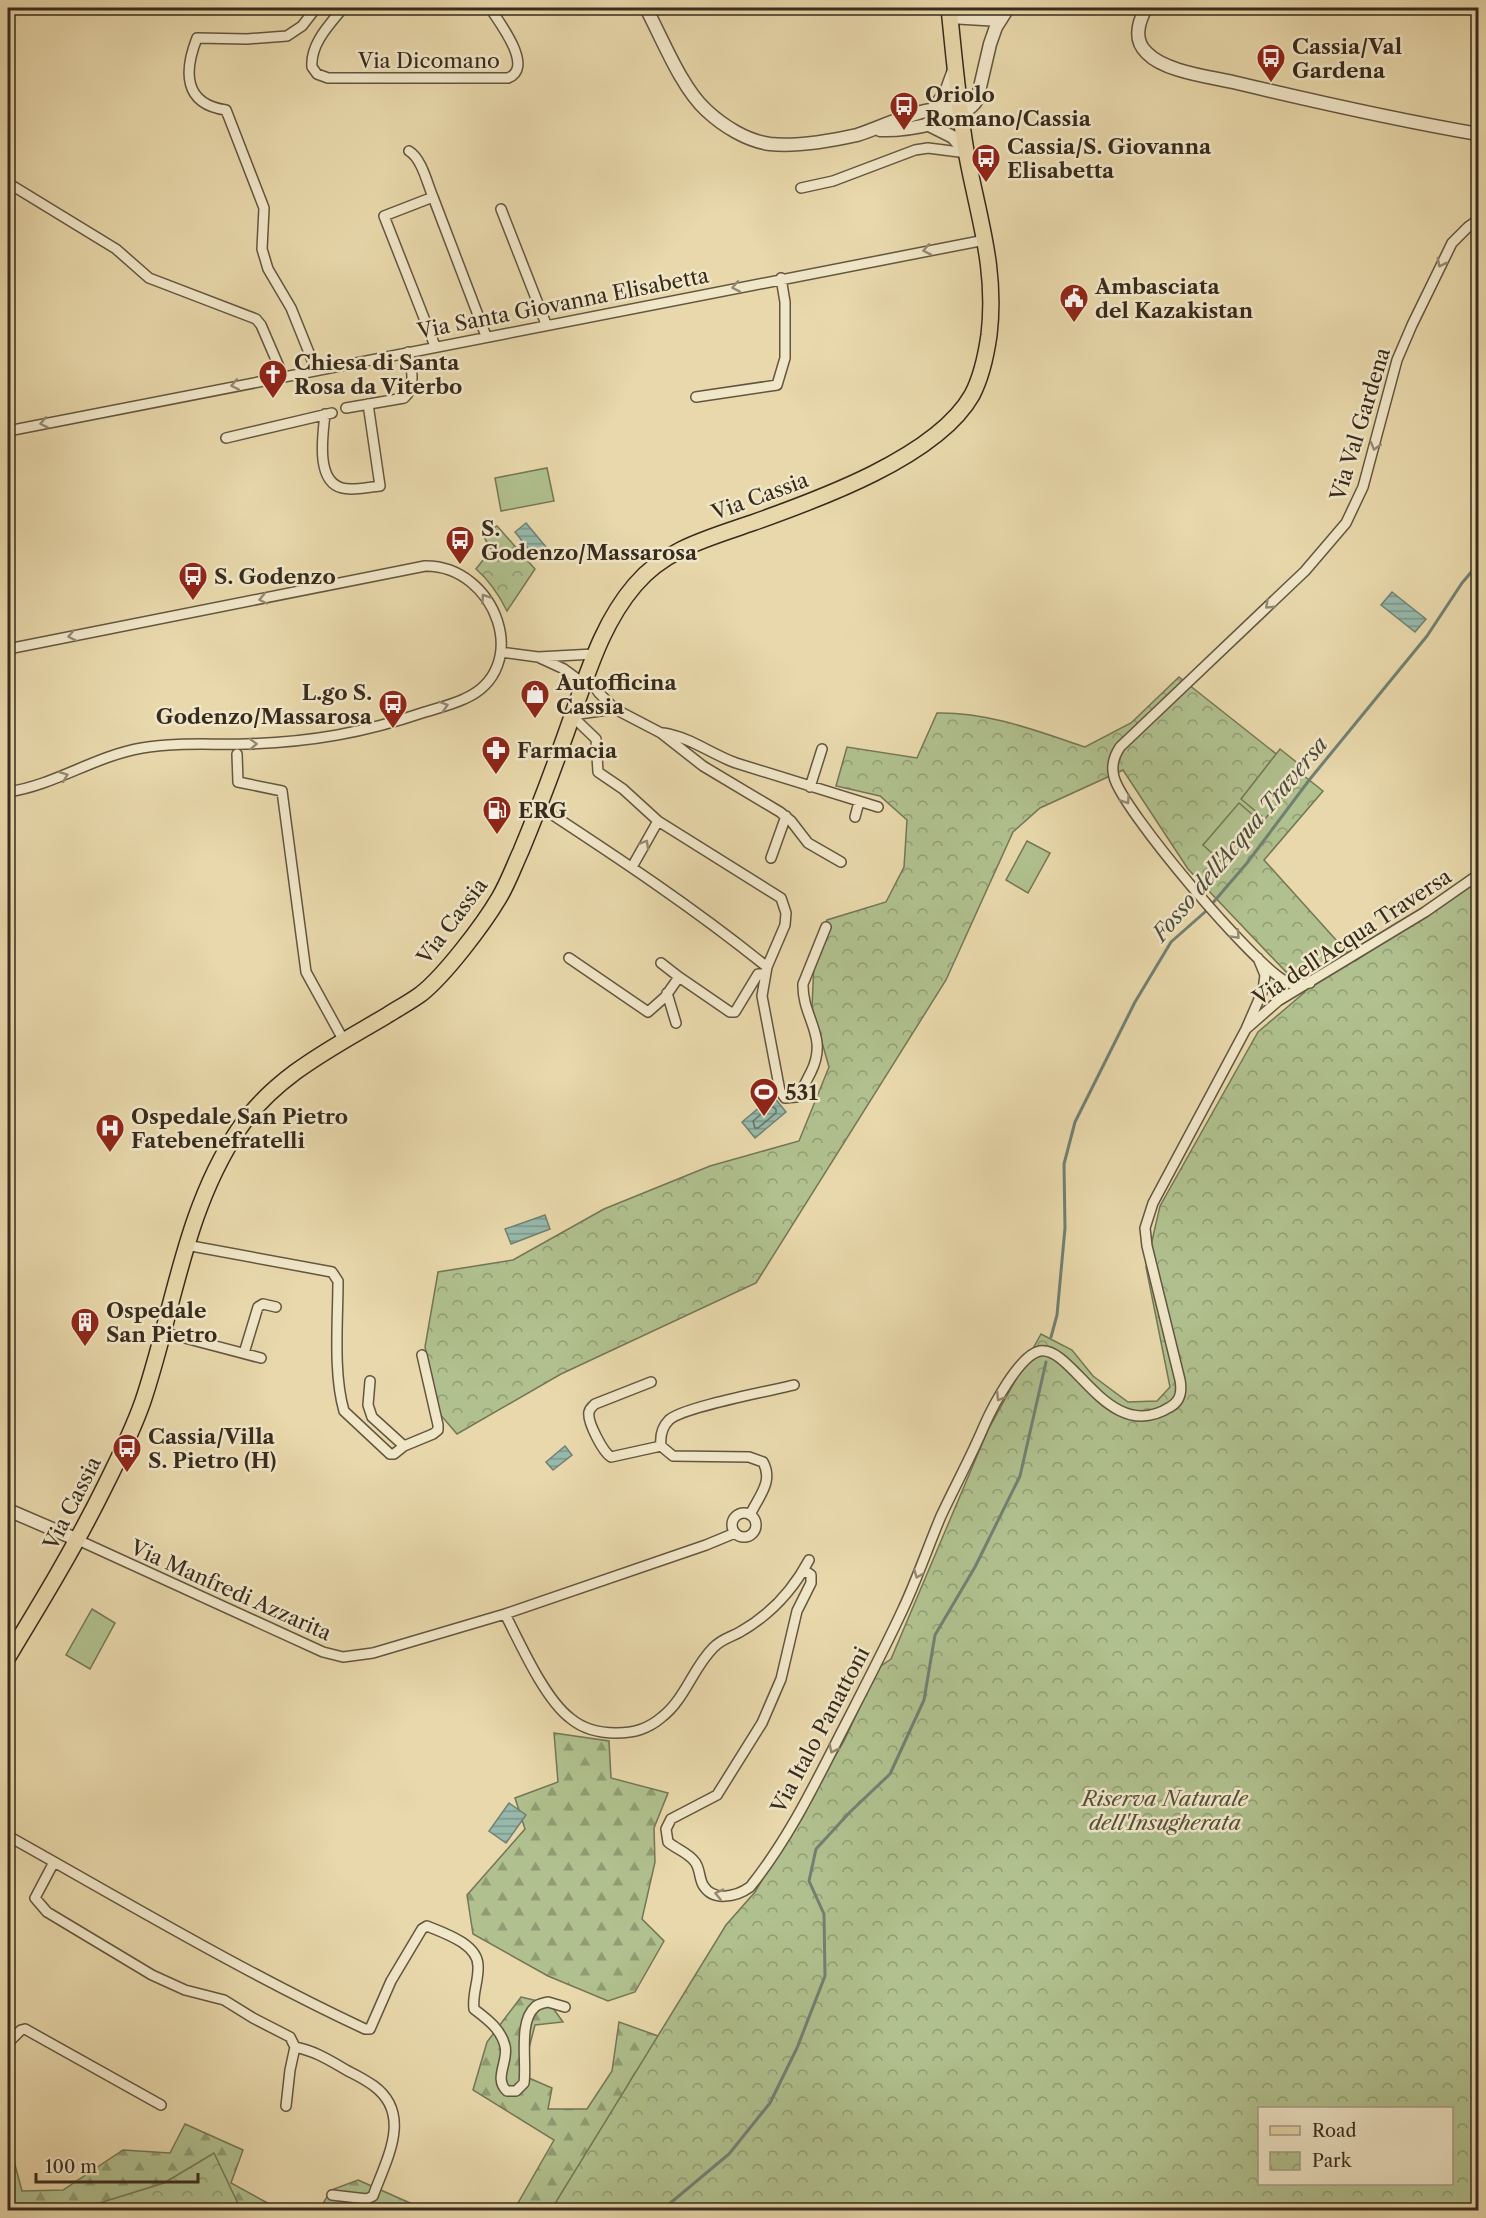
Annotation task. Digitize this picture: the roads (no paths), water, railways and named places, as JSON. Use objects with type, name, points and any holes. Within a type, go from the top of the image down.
[{"type":"main road","name":"Via Cassia","points":[[8,1657],[78,1540],[135,1421],[186,1245],[213,1177],[229,1146],[250,1115],[282,1081],[422,993],[458,954],[490,912],[503,890],[539,806],[594,654],[630,591],[652,567],[666,557],[705,539],[807,502],[886,466],[934,438],[958,414],[975,389],[986,357],[991,299],[990,270],[967,153],[954,69],[950,12]]},
{"type":"street","points":[[316,8],[302,26],[287,36],[247,39],[197,38],[190,57],[191,88],[204,104],[226,110],[264,207],[262,249],[268,269],[291,308],[316,370]]},
{"type":"street","name":"Via Dicomano","points":[[342,8],[319,41],[312,61],[315,72],[328,78],[498,80],[511,78],[518,69],[518,56],[490,8]]},
{"type":"street","points":[[646,8],[692,94],[716,119],[739,134],[760,142],[783,144],[835,139],[877,129],[903,117],[932,110],[952,108],[961,113]]},
{"type":"street","points":[[877,129],[893,130],[948,119],[976,102],[987,53],[1000,20],[1008,8]]},
{"type":"street","points":[[1146,8],[1139,24],[1138,39],[1148,54],[1160,63],[1287,95],[1479,134]]},
{"type":"street","points":[[950,12],[1000,20]]},
{"type":"street","points":[[932,110],[946,92],[954,69]]},
{"type":"street","points":[[927,123],[953,137],[967,153]]},
{"type":"street","points":[[801,189],[832,181],[915,150],[928,148],[967,153]]},
{"type":"street","points":[[409,151],[414,154],[419,163],[486,336]]},
{"type":"street","points":[[8,183],[116,249],[148,278],[256,319],[261,325],[283,376]]},
{"type":"street","points":[[433,197],[384,216],[435,346]]},
{"type":"street","points":[[501,209],[546,324]]},
{"type":"street","name":"Via Val Gardena","points":[[1258,958],[1187,882],[1118,788],[1113,770],[1114,758],[1120,747],[1305,571],[1346,523],[1364,487],[1397,360],[1412,325],[1452,243],[1459,234],[1479,220]]},
{"type":"street","name":"Via Santa Giovanna Elisabetta","points":[[8,431],[781,278],[985,240]]},
{"type":"street","points":[[696,397],[777,385],[785,358],[785,302],[781,278]]},
{"type":"street","points":[[346,408],[404,398],[412,383],[408,352]]},
{"type":"street","points":[[226,438],[329,414],[321,443],[325,469],[330,480],[339,488],[380,486],[368,405]]},
{"type":"street","points":[[8,649],[405,569],[430,566],[455,570],[475,584],[496,616],[501,634],[501,652],[491,675],[474,693],[458,701],[400,720],[349,734],[298,741],[236,744],[192,743],[139,749],[37,786],[8,792]]},
{"type":"street","points":[[501,652],[538,657],[594,654]]},
{"type":"street","points":[[538,657],[584,679],[615,709],[661,733],[703,766],[786,816],[808,843],[841,862]]},
{"type":"street","points":[[572,715],[615,709]]},
{"type":"street","points":[[572,715],[596,739],[598,772],[623,789],[658,821],[781,898],[786,913],[785,925],[766,971],[762,996],[780,1091],[785,1098],[791,1099],[802,1091],[817,1060],[817,1042],[805,1001],[803,984],[826,927]]},
{"type":"street","points":[[661,733],[682,737],[729,761],[878,807]]},
{"type":"street","points":[[810,787],[822,749]]},
{"type":"street","points":[[237,754],[238,782],[282,791],[306,972],[344,1041]]},
{"type":"street","points":[[855,817],[859,802]]},
{"type":"street","points":[[539,806],[632,867],[723,932],[766,971]]},
{"type":"street","points":[[771,858],[786,816]]},
{"type":"street","points":[[632,867],[658,821]]},
{"type":"street","name":"Via dell'Acqua Traversa","points":[[1246,1029],[1278,1001],[1425,912],[1479,875]]},
{"type":"street","points":[[568,958],[648,1012],[679,977]]},
{"type":"street","points":[[1258,958],[1289,983],[1310,983]]},
{"type":"street","name":"Via dell'Acqua Traversa","points":[[1181,1396],[1180,1380],[1147,1246],[1146,1224],[1157,1194],[1246,1029],[1264,985],[1264,972],[1258,958]]},
{"type":"street","points":[[661,963],[730,1012],[735,1012],[758,974],[766,971]]},
{"type":"street","points":[[667,993],[676,1023]]},
{"type":"street","points":[[186,1245],[332,1272],[337,1276],[341,1402],[344,1411],[390,1454],[398,1453],[404,1446],[438,1430],[422,1355]]},
{"type":"street","points":[[244,1353],[258,1307],[263,1304],[276,1307]]},
{"type":"street","points":[[162,1332],[261,1358]]},
{"type":"street","name":"Via Italo Panattoni","points":[[804,1570],[811,1575],[812,1583],[797,1611],[781,1679],[762,1723],[717,1795],[671,1819],[666,1829],[668,1842],[695,1861],[703,1885],[707,1890],[719,1896],[739,1894],[750,1887],[798,1814],[904,1607],[941,1518],[988,1417],[1020,1365],[1036,1352],[1053,1353],[1097,1395],[1113,1407],[1131,1414],[1149,1415],[1162,1411],[1174,1405],[1181,1396]]},
{"type":"street","points":[[370,1381],[369,1412],[372,1418],[404,1446]]},
{"type":"street","points":[[651,1382],[595,1404],[589,1416],[602,1449],[610,1457],[662,1446]]},
{"type":"street","points":[[750,1515],[768,1481],[767,1470],[760,1460],[749,1457],[678,1457],[668,1454],[662,1446],[661,1439],[665,1425],[680,1414],[794,1385]]},
{"type":"street","points":[[8,1510],[78,1540]]},
{"type":"street","points":[[505,1614],[735,1533],[745,1537],[754,1531],[755,1521],[750,1515],[736,1516],[732,1526],[735,1533]]},
{"type":"street","name":"Via Manfredi Azzarita","points":[[78,1540],[332,1656],[365,1655],[505,1614]]},
{"type":"street","name":"Via Italo Panattoni","points":[[505,1614],[536,1672],[554,1701],[568,1717],[595,1731],[627,1733],[649,1726],[663,1717],[674,1706],[711,1650],[725,1638],[740,1632],[761,1618],[795,1585],[808,1560]]},
{"type":"street","points":[[8,1836],[329,2012],[365,2029],[370,2029],[391,1981],[422,1929],[427,1926],[455,1937],[475,1954],[479,1964],[473,2001],[474,2009],[493,2024],[503,2038],[506,2049],[505,2063],[500,2078],[507,2091],[516,2091],[524,2083],[524,2038],[529,2017],[534,2008],[549,2002],[565,2007]]},
{"type":"street","points":[[54,1862],[35,1898],[46,1912],[152,1975],[185,1990],[224,2000],[290,2037],[295,2047],[286,2106]]},
{"type":"street","points":[[8,2043],[25,2029],[161,2105]]},
{"type":"street","points":[[295,2047],[312,2050],[374,2086],[385,2096],[392,2108],[396,2123],[394,2139],[373,2196],[367,2199],[332,2195]]},
{"type":"water","points":[[526,523],[546,547],[535,557],[515,532]]},
{"type":"water","points":[[1392,592],[1426,619],[1415,632],[1381,605]]},
{"type":"water","name":"531","points":[[773,1096],[786,1112],[755,1138],[742,1122]]},
{"type":"water","points":[[545,1215],[550,1229],[511,1244],[505,1229]]},
{"type":"water","points":[[565,1446],[572,1455],[553,1470],[546,1462]]},
{"type":"water","points":[[509,1803],[526,1815],[506,1843],[489,1831]]},
{"type":"waterway","name":"Fosso dell'Acqua Traversa","points":[[1051,1337],[1057,1315],[1065,1228],[1064,1164],[1075,1122],[1135,1002],[1171,942],[1205,912],[1247,863],[1310,779],[1427,636],[1462,583],[1478,564]]},
{"type":"waterway","name":"Fosso dell'Acqua Traversa","points":[[662,2210],[729,2154],[770,2103],[797,2048],[825,1976],[824,1914],[809,1881],[816,1849],[890,1774],[924,1700],[935,1635],[975,1567],[1020,1476],[1046,1362]]},
{"type":"place","name":"Cassia/Val Gardena","points":[[1271,84]]},
{"type":"place","name":"Oriolo Romano/Cassia","points":[[904,132]]},
{"type":"place","name":"Cassia/S. Giovanna Elisabetta","points":[[986,184]]},
{"type":"place","name":"Ambasciata del Kazakistan","points":[[1074,324]]},
{"type":"place","name":"Chiesa di Santa Rosa da Viterbo","points":[[273,400]]},
{"type":"place","name":"S. Godenzo/Massarosa","points":[[460,566]]},
{"type":"place","name":"S. Godenzo","points":[[193,602]]},
{"type":"place","name":"Autofficina Cassia","points":[[535,720]]},
{"type":"place","name":"L.go S. Godenzo/Massarosa","points":[[393,730]]},
{"type":"place","name":"Farmacia","points":[[496,776]]},
{"type":"place","name":"ERG","points":[[497,836]]},
{"type":"place","name":"531","points":[[764,1118]]},
{"type":"place","name":"Ospedale San Pietro Fatebenefratelli","points":[[110,1154]]},
{"type":"place","name":"Ospedale San Pietro","points":[[85,1348]]},
{"type":"place","name":"Cassia/Villa S. Pietro (H)","points":[[127,1474]]},
{"type":"park label","name":"Riserva Naturale dell'Insugherata","points":[[1165,1810]]}]
